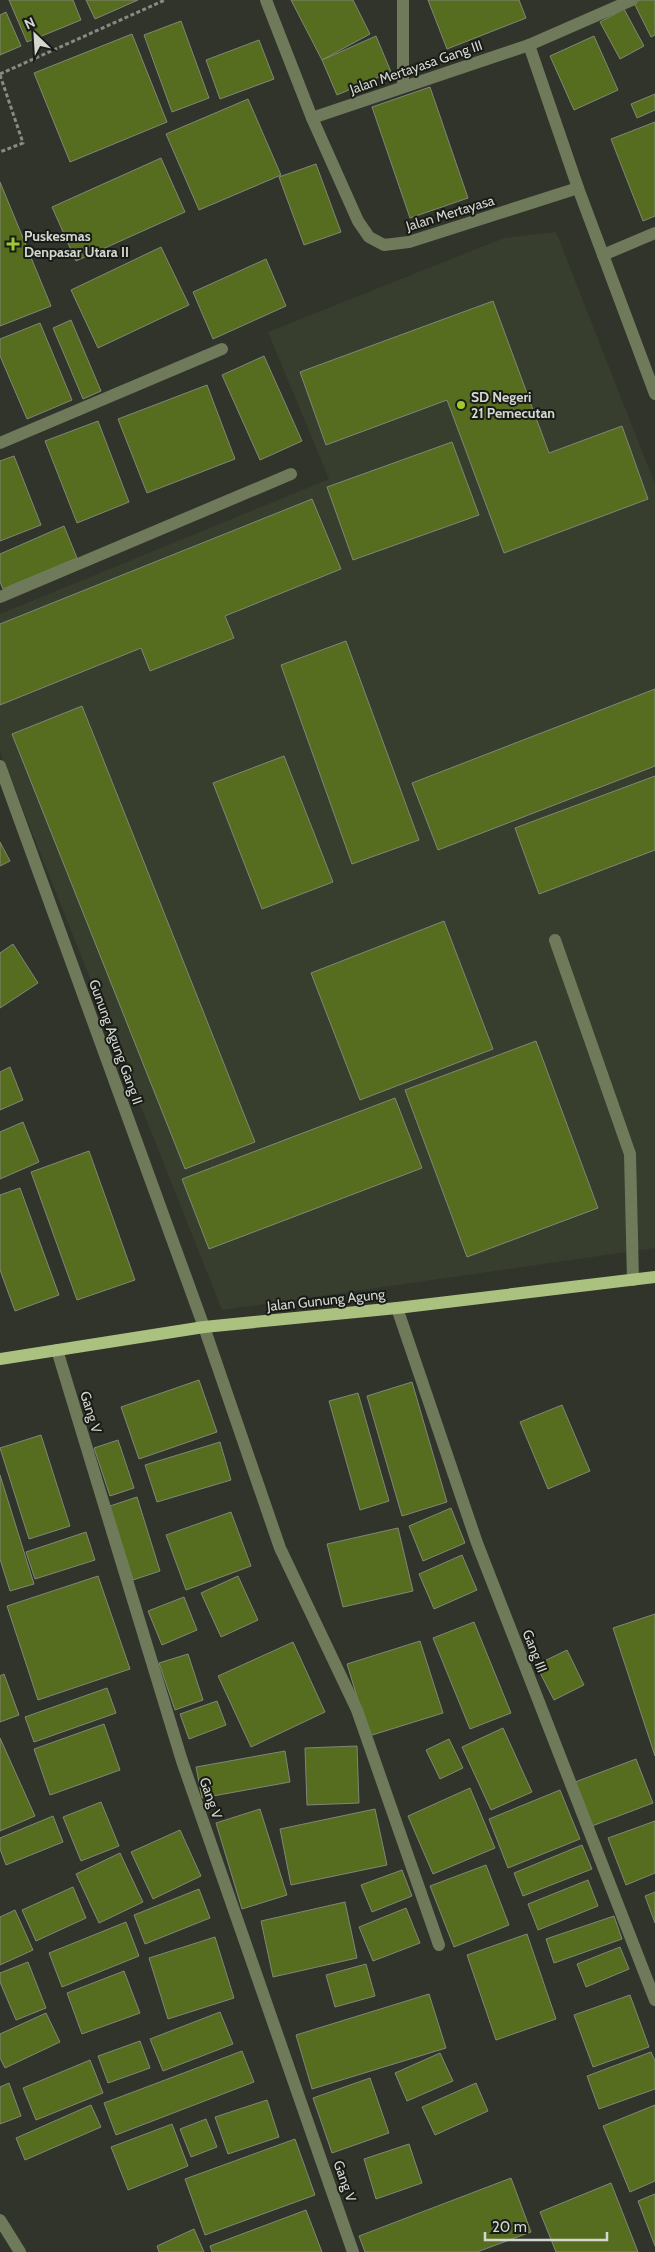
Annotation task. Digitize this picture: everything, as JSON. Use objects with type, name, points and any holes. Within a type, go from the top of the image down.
[{"type":"main road","name":"Jalan Gunung Agung","points":[[0,1358],[204,1327],[398,1308],[655,1277]]},
{"type":"street","name":"Jalan Mertayasa","points":[[266,0],[312,118],[358,220],[369,237],[384,245],[410,242],[578,188]]},
{"type":"street","points":[[402,87],[403,0]]},
{"type":"street","name":"Jalan Mertayasa Gang III","points":[[312,118],[529,45],[632,0]]},
{"type":"street","points":[[529,45],[578,188],[655,394]]},
{"type":"street","points":[[603,255],[655,233]]},
{"type":"street","points":[[0,443],[222,349]]},
{"type":"street","points":[[0,598],[291,474]]},
{"type":"street","name":"Gunung Agung Gang II","points":[[0,766],[204,1327],[280,1548],[358,1710],[439,1945]]},
{"type":"street","points":[[555,940],[630,1154],[633,1280]]},
{"type":"street","name":"Gang III","points":[[398,1308],[476,1543],[655,2000]]},
{"type":"street","name":"Gang V","points":[[57,1350],[182,1761],[353,2252]]},
{"type":"street","points":[[0,2220],[20,2252]]},
{"type":"path","points":[[0,152],[23,143],[0,75],[165,0]]},
{"type":"shaded area","points":[[556,232],[655,484],[655,1248],[222,1310],[0,752],[0,614],[329,479],[268,332],[504,238]]},
{"type":"building","points":[[9,0],[73,0],[81,20],[27,42]]},
{"type":"building","points":[[86,0],[138,0],[95,19]]},
{"type":"building","points":[[291,0],[353,0],[370,34],[322,60]]},
{"type":"building","points":[[428,0],[519,0],[526,18],[447,49]]},
{"type":"building","points":[[640,0],[655,0],[655,35],[651,37],[634,3]]},
{"type":"building","points":[[624,9],[644,46],[620,59],[600,22]]},
{"type":"building","points":[[6,12],[21,46],[0,55],[0,15]]},
{"type":"building","points":[[181,21],[209,98],[172,112],[144,35]]},
{"type":"building","points":[[132,34],[167,122],[70,162],[34,73]]},
{"type":"building","points":[[376,36],[391,72],[337,95],[322,60]]},
{"type":"building","points":[[594,36],[618,90],[574,110],[550,56]]},
{"type":"building","points":[[259,40],[274,79],[220,99],[206,60]]},
{"type":"building","points":[[430,87],[468,198],[410,218],[372,107]]},
{"type":"building","points":[[655,94],[655,110],[637,118],[631,104]]},
{"type":"building","points":[[248,99],[281,175],[199,210],[166,134]]},
{"type":"building","points":[[655,122],[655,216],[643,221],[611,139]]},
{"type":"building","points":[[161,158],[185,212],[76,261],[52,207]]},
{"type":"building","points":[[316,164],[341,232],[304,245],[279,177]]},
{"type":"building","name":"Puskesmas Denpasar Utara II","points":[[0,182],[51,306],[0,326]]},
{"type":"building","points":[[161,247],[189,305],[98,348],[71,290]]},
{"type":"building","points":[[266,259],[286,306],[213,339],[193,292]]},
{"type":"building","points":[[493,301],[549,453],[622,426],[648,499],[504,553],[447,400],[326,445],[300,372]]},
{"type":"building","points":[[71,320],[101,391],[83,399],[53,328]]},
{"type":"building","points":[[40,323],[72,400],[27,419],[0,356],[0,339]]},
{"type":"building","points":[[264,356],[302,441],[260,460],[222,375]]},
{"type":"building","points":[[207,385],[235,459],[147,493],[118,419]]},
{"type":"building","points":[[98,421],[129,502],[77,523],[45,441]]},
{"type":"building","points":[[452,442],[479,515],[353,560],[327,487]]},
{"type":"building","points":[[14,456],[41,525],[0,541],[0,461]]},
{"type":"building","points":[[312,499],[341,569],[225,616],[234,638],[150,671],[141,648],[0,705],[0,624]]},
{"type":"building","points":[[64,526],[77,558],[3,589],[0,582],[0,554]]},
{"type":"building","points":[[346,641],[419,840],[352,864],[281,665]]},
{"type":"building","points":[[655,689],[655,766],[438,850],[412,783]]},
{"type":"building","points":[[82,706],[255,1142],[185,1169],[12,734]]},
{"type":"building","points":[[284,756],[333,882],[262,909],[213,783]]},
{"type":"building","points":[[655,776],[655,850],[539,894],[515,828]]},
{"type":"building","points":[[0,842],[10,861],[0,866]]},
{"type":"building","points":[[444,921],[493,1049],[360,1100],[311,973]]},
{"type":"building","points":[[13,944],[38,983],[0,1008],[0,953]]},
{"type":"building","points":[[536,1041],[598,1208],[467,1257],[405,1090]]},
{"type":"building","points":[[10,1067],[23,1100],[0,1110],[0,1072]]},
{"type":"building","points":[[395,1098],[422,1168],[209,1249],[182,1179]]},
{"type":"building","points":[[23,1122],[39,1162],[0,1179],[0,1132]]},
{"type":"building","points":[[89,1151],[135,1280],[77,1300],[31,1172]]},
{"type":"building","points":[[20,1188],[59,1295],[15,1311],[0,1270],[0,1195]]},
{"type":"building","points":[[199,1380],[217,1432],[139,1459],[121,1407]]},
{"type":"building","points":[[412,1382],[447,1502],[402,1516],[367,1396]]},
{"type":"building","points":[[358,1393],[389,1501],[360,1510],[329,1401]]},
{"type":"building","points":[[562,1405],[590,1471],[548,1489],[520,1422]]},
{"type":"building","points":[[41,1435],[70,1526],[29,1539],[0,1448]]},
{"type":"building","points":[[118,1440],[134,1488],[110,1496],[94,1448]]},
{"type":"building","points":[[220,1442],[231,1480],[157,1502],[145,1465]]},
{"type":"building","points":[[0,1475],[34,1584],[10,1591],[0,1559]]},
{"type":"building","points":[[137,1497],[160,1571],[133,1580],[110,1506]]},
{"type":"building","points":[[451,1508],[465,1543],[423,1561],[409,1526]]},
{"type":"building","points":[[231,1512],[251,1566],[186,1590],[166,1535]]},
{"type":"building","points":[[398,1528],[413,1591],[343,1607],[327,1544]]},
{"type":"building","points":[[86,1532],[95,1560],[35,1579],[26,1552]]},
{"type":"building","points":[[462,1555],[477,1590],[434,1609],[419,1574]]},
{"type":"building","points":[[98,1576],[130,1669],[38,1700],[7,1606]]},
{"type":"building","points":[[238,1576],[258,1620],[221,1637],[201,1593]]},
{"type":"building","points":[[184,1597],[197,1630],[162,1645],[148,1611]]},
{"type":"building","points":[[655,1614],[655,1756],[613,1628]]},
{"type":"building","points":[[474,1622],[511,1713],[470,1729],[433,1638]]},
{"type":"building","points":[[420,1641],[443,1713],[369,1736],[347,1664]]},
{"type":"building","points":[[293,1642],[325,1712],[251,1747],[218,1676]]},
{"type":"building","points":[[567,1650],[584,1685],[554,1700],[536,1665]]},
{"type":"building","points":[[188,1654],[203,1700],[175,1710],[159,1663]]},
{"type":"building","points":[[4,1674],[19,1715],[0,1722],[0,1676]]},
{"type":"building","points":[[107,1688],[116,1713],[34,1742],[25,1717]]},
{"type":"building","points":[[217,1701],[226,1725],[189,1739],[180,1714]]},
{"type":"building","points":[[104,1724],[120,1770],[50,1795],[34,1749]]},
{"type":"building","points":[[503,1728],[532,1792],[491,1810],[462,1747]]},
{"type":"building","points":[[0,1738],[35,1816],[0,1831]]},
{"type":"building","points":[[449,1739],[463,1768],[440,1779],[426,1750]]},
{"type":"building","points":[[357,1746],[359,1803],[307,1805],[305,1748]]},
{"type":"building","points":[[285,1751],[290,1782],[202,1798],[196,1767]]},
{"type":"building","points":[[636,1759],[653,1803],[592,1826],[575,1782]]},
{"type":"building","points":[[470,1788],[495,1848],[433,1874],[408,1816]]},
{"type":"building","points":[[560,1790],[580,1839],[508,1868],[489,1819]]},
{"type":"building","points":[[101,1802],[119,1846],[81,1861],[63,1817]]},
{"type":"building","points":[[260,1809],[287,1895],[242,1909],[216,1823]]},
{"type":"building","points":[[375,1809],[387,1865],[291,1885],[280,1829]]},
{"type":"building","points":[[53,1816],[63,1842],[6,1865],[0,1849],[0,1838]]},
{"type":"building","points":[[655,1821],[655,1873],[626,1885],[608,1838]]},
{"type":"building","points":[[180,1830],[201,1876],[153,1899],[131,1852]]},
{"type":"building","points":[[582,1845],[592,1869],[523,1896],[514,1873]]},
{"type":"building","points":[[120,1853],[143,1902],[99,1923],[76,1874]]},
{"type":"building","points":[[486,1865],[509,1925],[454,1947],[430,1886]]},
{"type":"building","points":[[402,1870],[412,1896],[372,1912],[361,1885]]},
{"type":"building","points":[[588,1880],[598,1906],[538,1930],[528,1904]]},
{"type":"building","points":[[73,1887],[86,1918],[36,1941],[22,1910]]},
{"type":"building","points":[[199,1889],[210,1918],[145,1944],[134,1915]]},
{"type":"building","points":[[655,1892],[655,1923],[645,1896]]},
{"type":"building","points":[[345,1902],[357,1958],[273,1977],[261,1921]]},
{"type":"building","points":[[406,1908],[420,1943],[373,1961],[359,1927]]},
{"type":"building","points":[[15,1910],[33,1950],[0,1965],[0,1917]]},
{"type":"building","points":[[614,1916],[622,1939],[554,1963],[546,1939]]},
{"type":"building","points":[[126,1922],[139,1956],[62,1987],[49,1953]]},
{"type":"building","points":[[527,1934],[556,2019],[496,2040],[467,1955]]},
{"type":"building","points":[[215,1937],[234,1998],[168,2019],[149,1958]]},
{"type":"building","points":[[620,1947],[629,1969],[586,1987],[577,1964]]},
{"type":"building","points":[[28,1962],[46,2008],[16,2020],[0,1982],[0,1973]]},
{"type":"building","points":[[366,1964],[375,1996],[335,2007],[326,1975]]},
{"type":"building","points":[[124,1971],[140,2013],[82,2034],[67,1993]]},
{"type":"building","points":[[429,1994],[446,2048],[312,2089],[296,2035]]},
{"type":"building","points":[[630,1995],[649,2047],[593,2067],[574,2015]]},
{"type":"building","points":[[220,2012],[233,2044],[163,2071],[150,2039]]},
{"type":"building","points":[[46,2013],[60,2042],[5,2068],[0,2058],[0,2034]]},
{"type":"building","points":[[140,2041],[150,2068],[108,2083],[98,2056]]},
{"type":"building","points":[[242,2051],[254,2082],[116,2135],[104,2103]]},
{"type":"building","points":[[651,2052],[655,2061],[655,2089],[599,2109],[587,2076]]},
{"type":"building","points":[[440,2053],[453,2081],[407,2101],[395,2073]]},
{"type":"building","points":[[90,2060],[103,2093],[36,2120],[23,2088]]},
{"type":"building","points":[[370,2078],[389,2133],[332,2153],[313,2098]]},
{"type":"building","points":[[9,2083],[21,2116],[0,2124],[0,2087]]},
{"type":"building","points":[[476,2083],[488,2111],[435,2135],[422,2107]]},
{"type":"building","points":[[267,2100],[279,2137],[228,2154],[215,2117]]},
{"type":"building","points":[[91,2105],[101,2127],[25,2160],[16,2138]]},
{"type":"building","points":[[655,2105],[655,2181],[630,2192],[603,2126]]},
{"type":"building","points":[[206,2119],[217,2147],[191,2157],[180,2129]]},
{"type":"building","points":[[172,2124],[188,2166],[128,2190],[111,2147]]},
{"type":"building","points":[[295,2139],[315,2195],[205,2235],[185,2179]]},
{"type":"building","points":[[409,2144],[422,2183],[376,2199],[364,2159]]},
{"type":"building","points":[[511,2178],[531,2232],[477,2252],[365,2252],[359,2236]]},
{"type":"building","points":[[611,2183],[638,2252],[556,2252],[540,2212]]},
{"type":"building","points":[[655,2194],[655,2246],[638,2201]]},
{"type":"building","points":[[306,2210],[322,2252],[212,2252],[210,2246]]},
{"type":"building","points":[[194,2229],[204,2252],[159,2252],[157,2246]]},
{"type":"place","name":"Puskesmas Denpasar Utara II","points":[[13,244]]},
{"type":"place","name":"SD Negeri 21 Pemecutan","points":[[461,405]]}]
